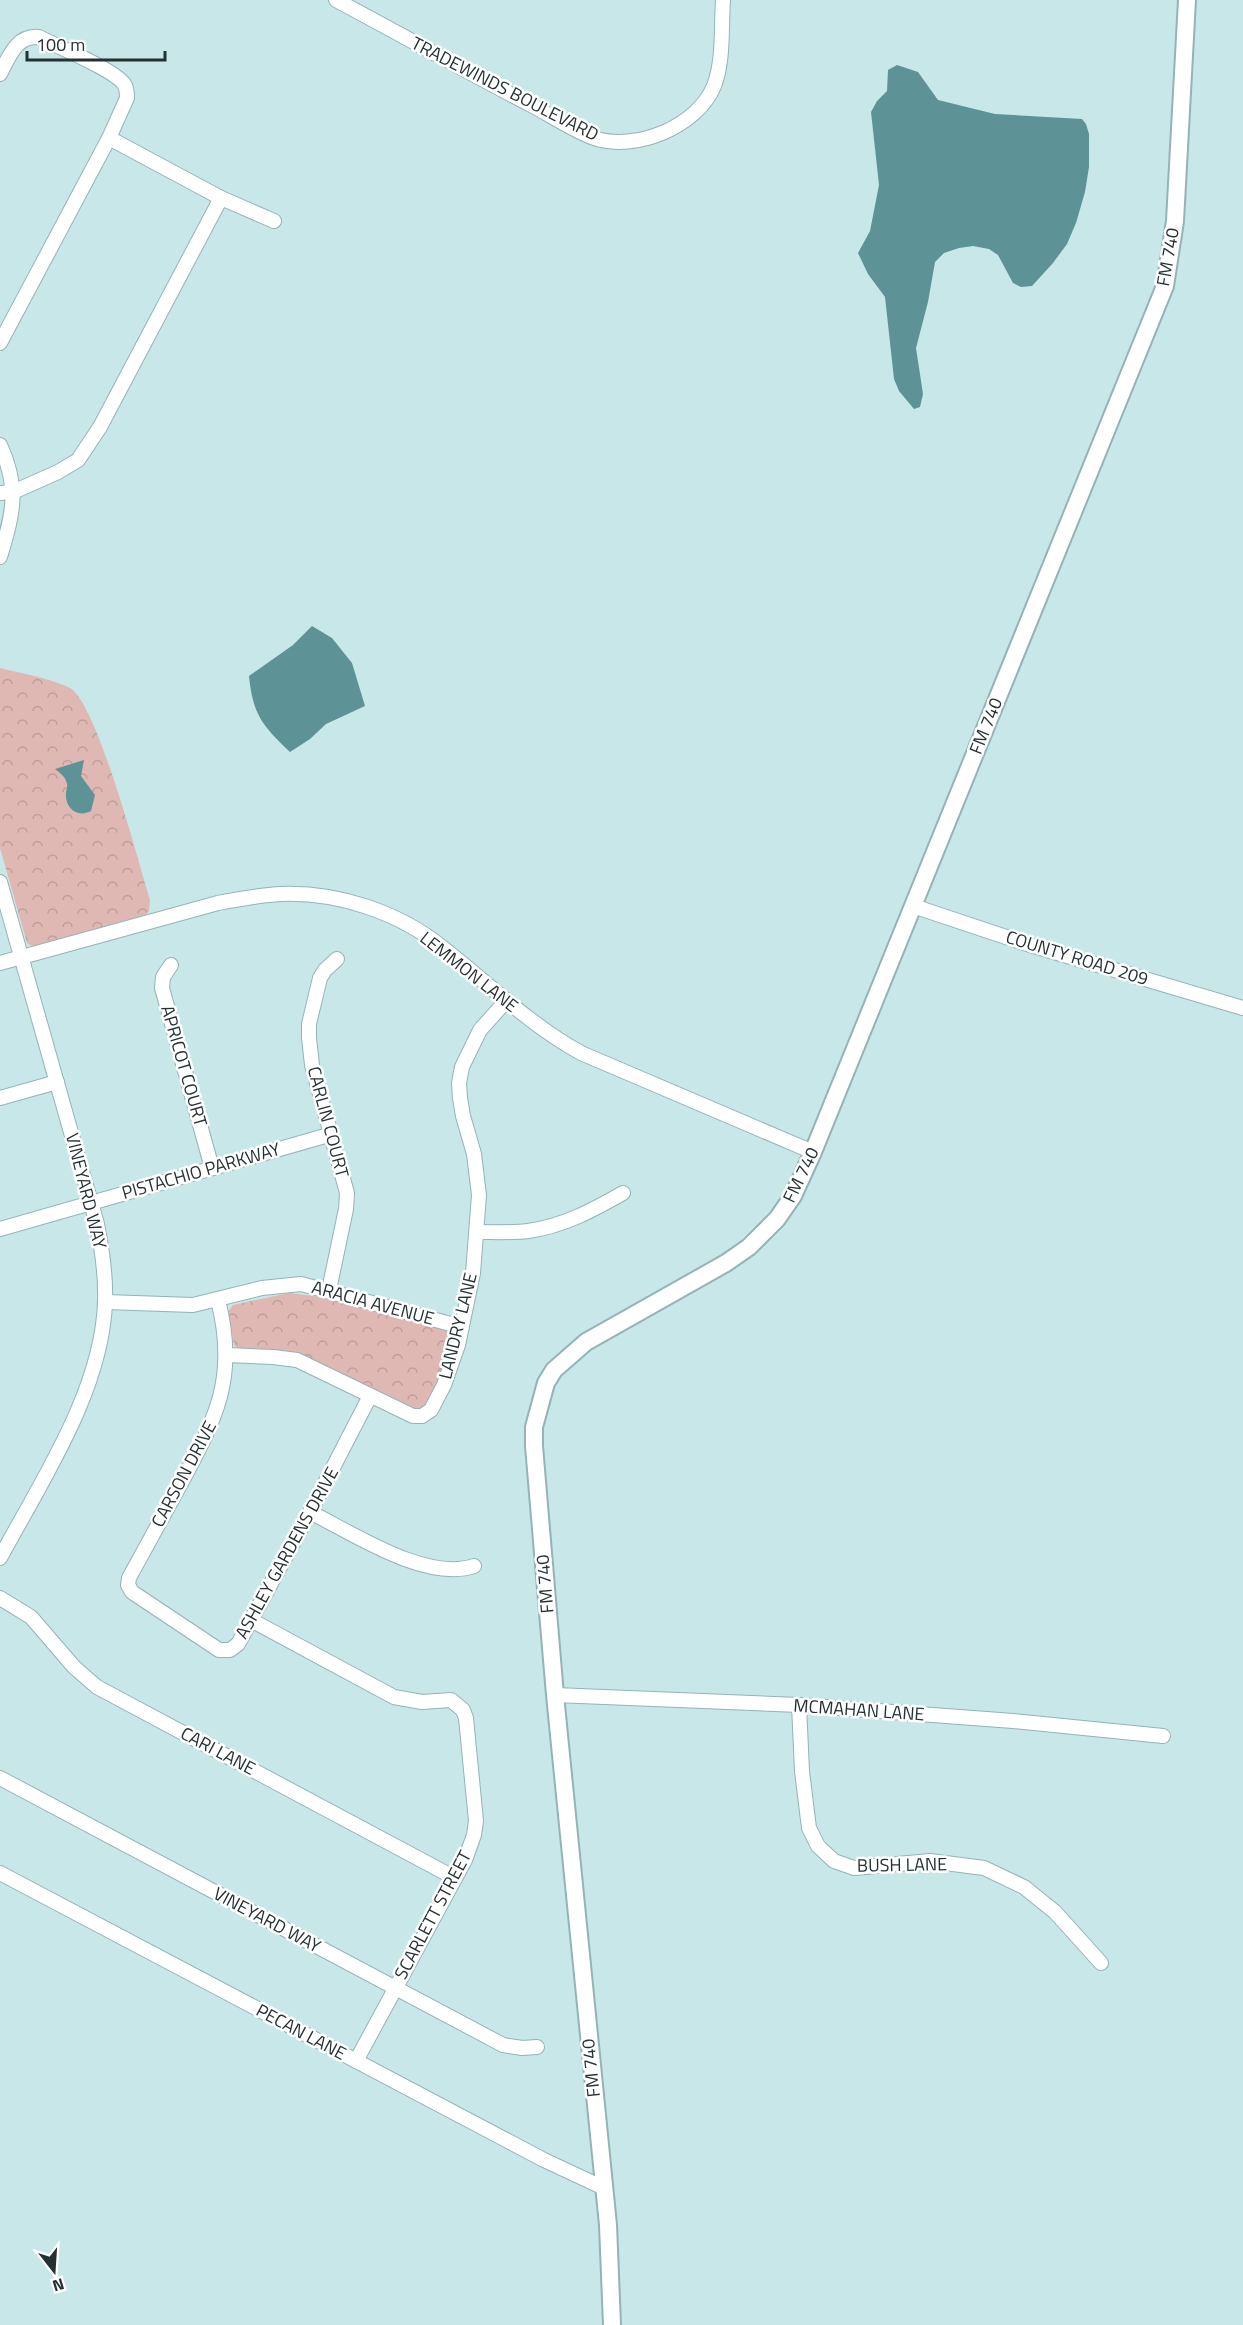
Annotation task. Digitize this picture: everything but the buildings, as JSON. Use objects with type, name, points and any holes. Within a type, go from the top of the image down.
[{"type":"main road","name":"FM 740","points":[[612,2325],[610,2248],[555,1695],[534,1427],[546,1383],[554,1370],[586,1342],[726,1263],[749,1247],[777,1219],[793,1197],[1165,286],[1175,222],[1187,0]]},
{"type":"street","name":"TRADEWINDS BOULEVARD","points":[[336,0],[353,4],[594,138],[615,141],[659,135],[676,127],[690,117],[713,87],[719,66],[723,0]]},
{"type":"street","points":[[0,74],[17,44],[30,36],[39,37],[114,75],[124,85],[127,98],[109,138],[0,343]]},
{"type":"street","points":[[109,138],[221,198],[274,222]]},
{"type":"street","points":[[7,492],[58,472],[78,460],[100,427],[221,198]]},
{"type":"street","points":[[0,445],[10,466],[7,492],[9,525],[0,557]]},
{"type":"street","name":"VINEYARD WAY","points":[[0,882],[91,1203],[102,1249],[105,1302],[97,1355],[85,1392],[60,1446],[0,1558]]},
{"type":"street","name":"LEMMON LANE","points":[[0,963],[218,903],[268,895],[319,897],[357,904],[399,920],[441,946],[557,1040],[581,1053],[813,1152]]},
{"type":"street","name":"COUNTY ROAD 209","points":[[913,906],[1027,944],[1243,1008]]},
{"type":"street","name":"CARLIN COURT","points":[[328,1290],[346,1209],[344,1177],[312,1065],[309,1024],[320,978],[337,959]]},
{"type":"street","name":"APRICOT COURT","points":[[171,965],[163,977],[162,988],[212,1168]]},
{"type":"street","name":"LANDRY LANE","points":[[227,1356],[297,1360],[413,1416],[422,1416],[431,1410],[444,1385],[462,1327],[473,1273],[477,1232],[479,1195],[477,1174],[463,1116],[459,1083],[462,1067],[473,1041],[507,1000]]},
{"type":"street","points":[[0,1098],[57,1082]]},
{"type":"street","name":"PISTACHIO PARKWAY","points":[[0,1228],[332,1134]]},
{"type":"street","points":[[477,1232],[525,1231],[550,1227],[576,1218],[623,1193]]},
{"type":"street","name":"ARACIA AVENUE","points":[[105,1302],[180,1305],[218,1300],[276,1285],[301,1284],[462,1327]]},
{"type":"street","name":"CARSON DRIVE","points":[[176,1621],[132,1592],[128,1581],[211,1426],[222,1396],[227,1356],[225,1331],[218,1300]]},
{"type":"street","name":"ASHLEY GARDENS DRIVE","points":[[176,1621],[219,1650],[230,1650],[238,1644],[370,1396]]},
{"type":"street","points":[[310,1512],[420,1566],[459,1570],[474,1566]]},
{"type":"street","name":"CARI LANE","points":[[0,1598],[31,1617],[74,1667],[98,1687],[455,1878]]},
{"type":"street","name":"SCARLETT STREET","points":[[251,1620],[394,1697],[422,1701],[451,1700],[463,1710],[466,1718],[476,1821],[471,1845],[356,2061]]},
{"type":"street","name":"MCMAHAN LANE","points":[[555,1695],[799,1705],[1013,1721],[1163,1736]]},
{"type":"street","name":"BUSH LANE","points":[[799,1705],[802,1771],[809,1828],[818,1846],[834,1861],[854,1868],[930,1861],[984,1868],[1024,1887],[1055,1912],[1101,1962]]},
{"type":"street","name":"VINEYARD WAY","points":[[0,1778],[503,2045],[522,2048],[537,2047]]},
{"type":"street","name":"PECAN LANE","points":[[0,1873],[544,2160],[604,2188]]},
{"type":"green space","points":[[0,668],[63,685],[70,688],[81,700],[104,752],[127,821],[150,900],[149,911],[145,915],[39,947],[27,943],[0,848]]},
{"type":"green space","points":[[289,1293],[314,1296],[452,1330],[455,1336],[448,1363],[424,1410],[411,1411],[297,1354],[240,1350],[234,1345],[228,1312],[233,1305]]},
{"type":"water","points":[[897,65],[918,72],[938,100],[995,114],[1082,119],[1089,134],[1089,167],[1076,223],[1067,244],[1032,286],[1021,287],[1013,283],[998,255],[989,249],[973,246],[959,248],[944,253],[935,262],[916,348],[923,394],[920,407],[914,409],[899,391],[894,379],[885,297],[868,274],[858,253],[870,231],[879,185],[871,112],[877,101],[887,91],[888,70]]},
{"type":"water","points":[[312,626],[332,638],[352,663],[365,706],[326,724],[310,739],[290,752],[260,718],[253,701],[249,676],[293,645]]},
{"type":"water","points":[[84,760],[81,776],[95,795],[91,811],[77,813],[70,808],[66,799],[66,782],[55,769]]}]
